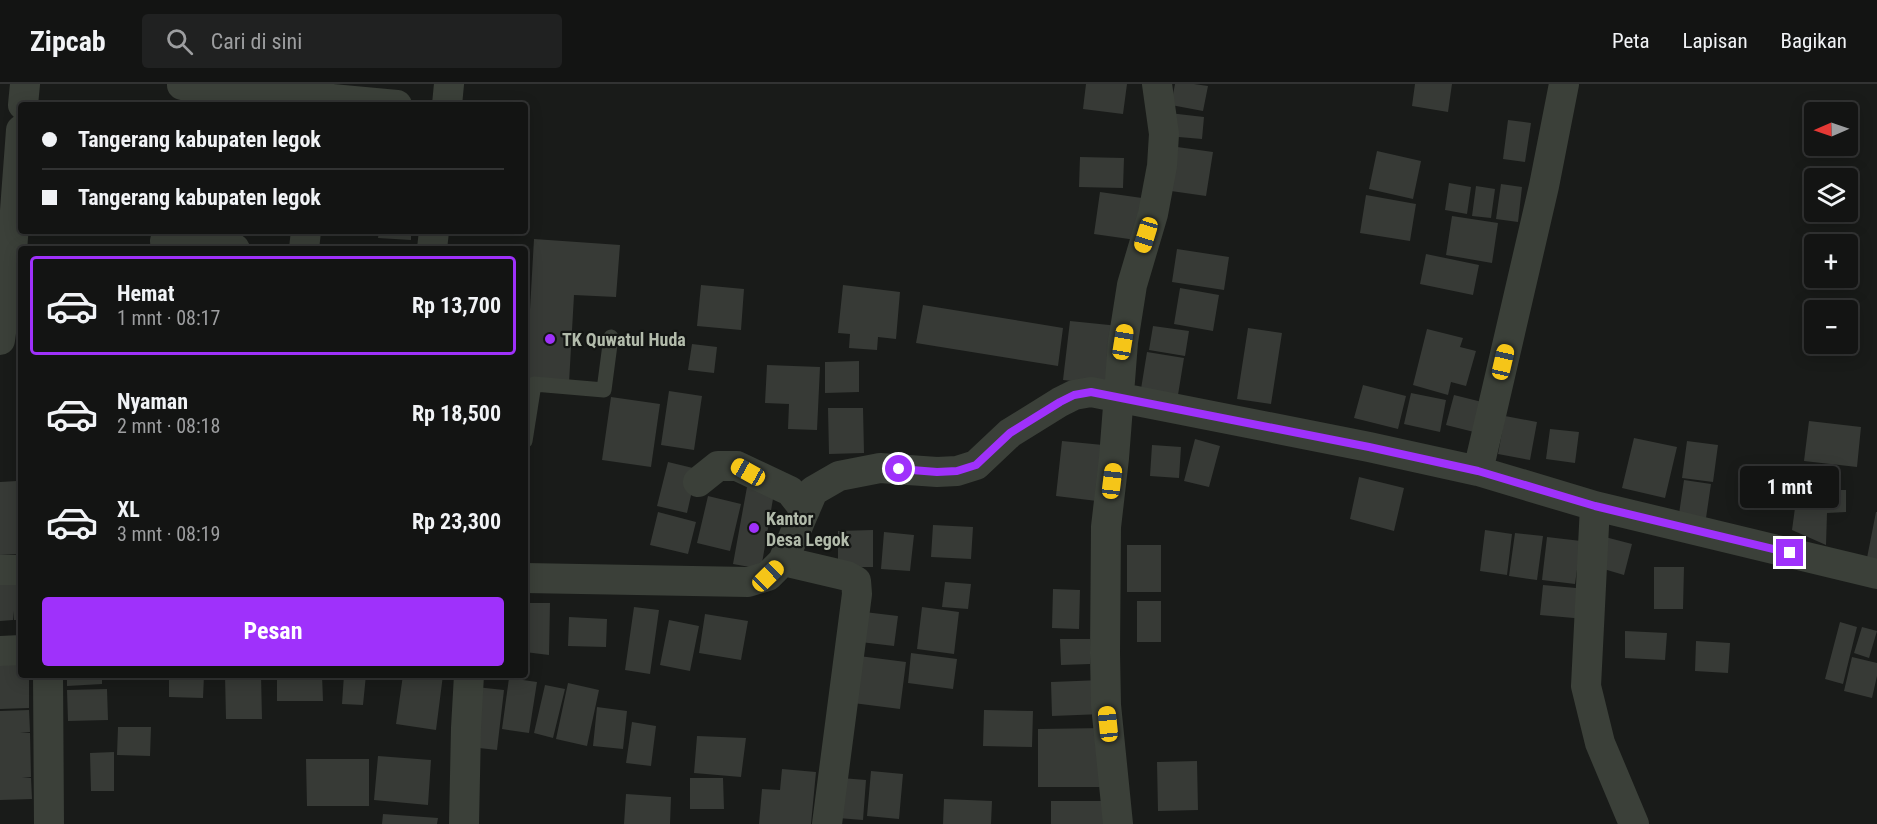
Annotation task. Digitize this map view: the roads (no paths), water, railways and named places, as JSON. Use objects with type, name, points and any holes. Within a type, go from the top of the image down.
[{"type":"street","points":[[23,102],[25,84]]},
{"type":"street","points":[[447,102],[449,84]]},
{"type":"street","points":[[1118,824],[1106,705],[1106,527],[1123,342],[1132,285],[1153,214],[1162,166],[1164,134],[1157,84]]},
{"type":"street","points":[[1478,471],[1544,186],[1563,84]]},
{"type":"street","points":[[181,92],[340,102]]},
{"type":"street","points":[[0,340],[14,282],[18,203]]},
{"type":"street","points":[[165,240],[212,246]]},
{"type":"street","points":[[528,578],[748,582],[768,576],[783,561],[813,491],[839,476],[880,468],[937,472],[957,471],[976,465],[1010,433],[1060,402],[1074,395],[1091,392],[1478,471],[1595,506],[1877,574]]},
{"type":"street","points":[[698,482],[718,466],[737,466],[790,491],[805,510]]},
{"type":"street","points":[[1595,506],[1586,686],[1600,743],[1634,824]]},
{"type":"street","points":[[783,561],[847,576],[856,581],[857,594],[827,824]]},
{"type":"street","points":[[0,570],[18,570]]},
{"type":"street","points":[[0,651],[18,650]]},
{"type":"street","points":[[48,678],[49,824]]},
{"type":"street","points":[[464,824],[469,678]]},
{"type":"lane","points":[[528,422],[534,384],[604,390],[611,337]]},
{"type":"place","name":"TK Quwatul Huda","points":[[550,339]]},
{"type":"place","name":"Kantor Desa Legok","points":[[754,528]]}]
